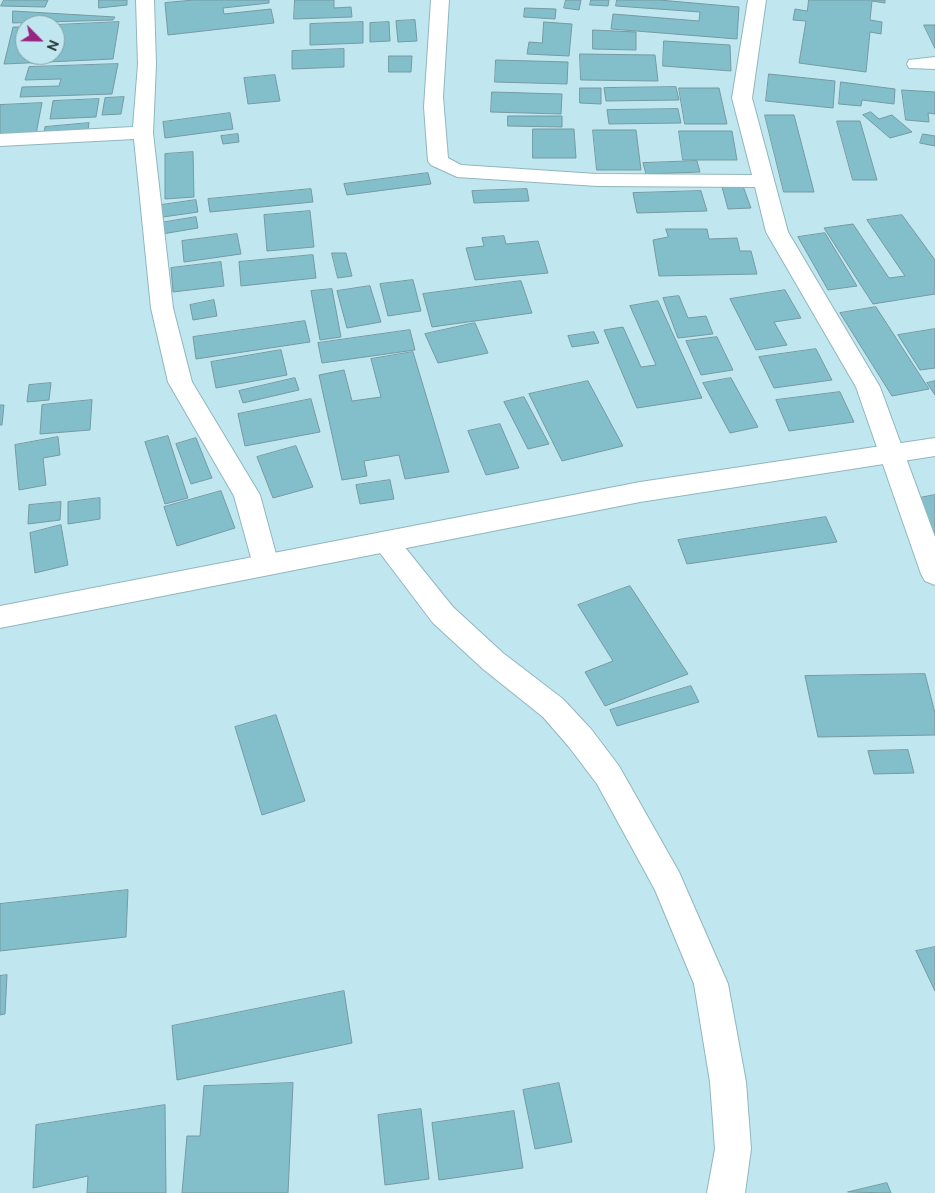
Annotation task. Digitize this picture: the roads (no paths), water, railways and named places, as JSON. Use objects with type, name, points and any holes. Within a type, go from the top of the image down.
[{"type":"street","points":[[145,0],[147,64],[143,133],[162,308],[180,382],[247,495],[266,565]]},
{"type":"street","points":[[440,0],[441,22],[434,118],[438,161],[458,171],[597,180],[764,181]]},
{"type":"street","points":[[757,0],[742,98],[777,232],[868,387],[935,574]]},
{"type":"street","points":[[916,64],[935,63]]},
{"type":"street","points":[[0,140],[143,133]]},
{"type":"street","points":[[0,617],[640,492],[935,447]]},
{"type":"street","points":[[386,542],[443,615],[493,661],[553,708],[580,738],[608,775],[668,882],[711,984],[728,1082],[733,1149],[726,1193]]}]
